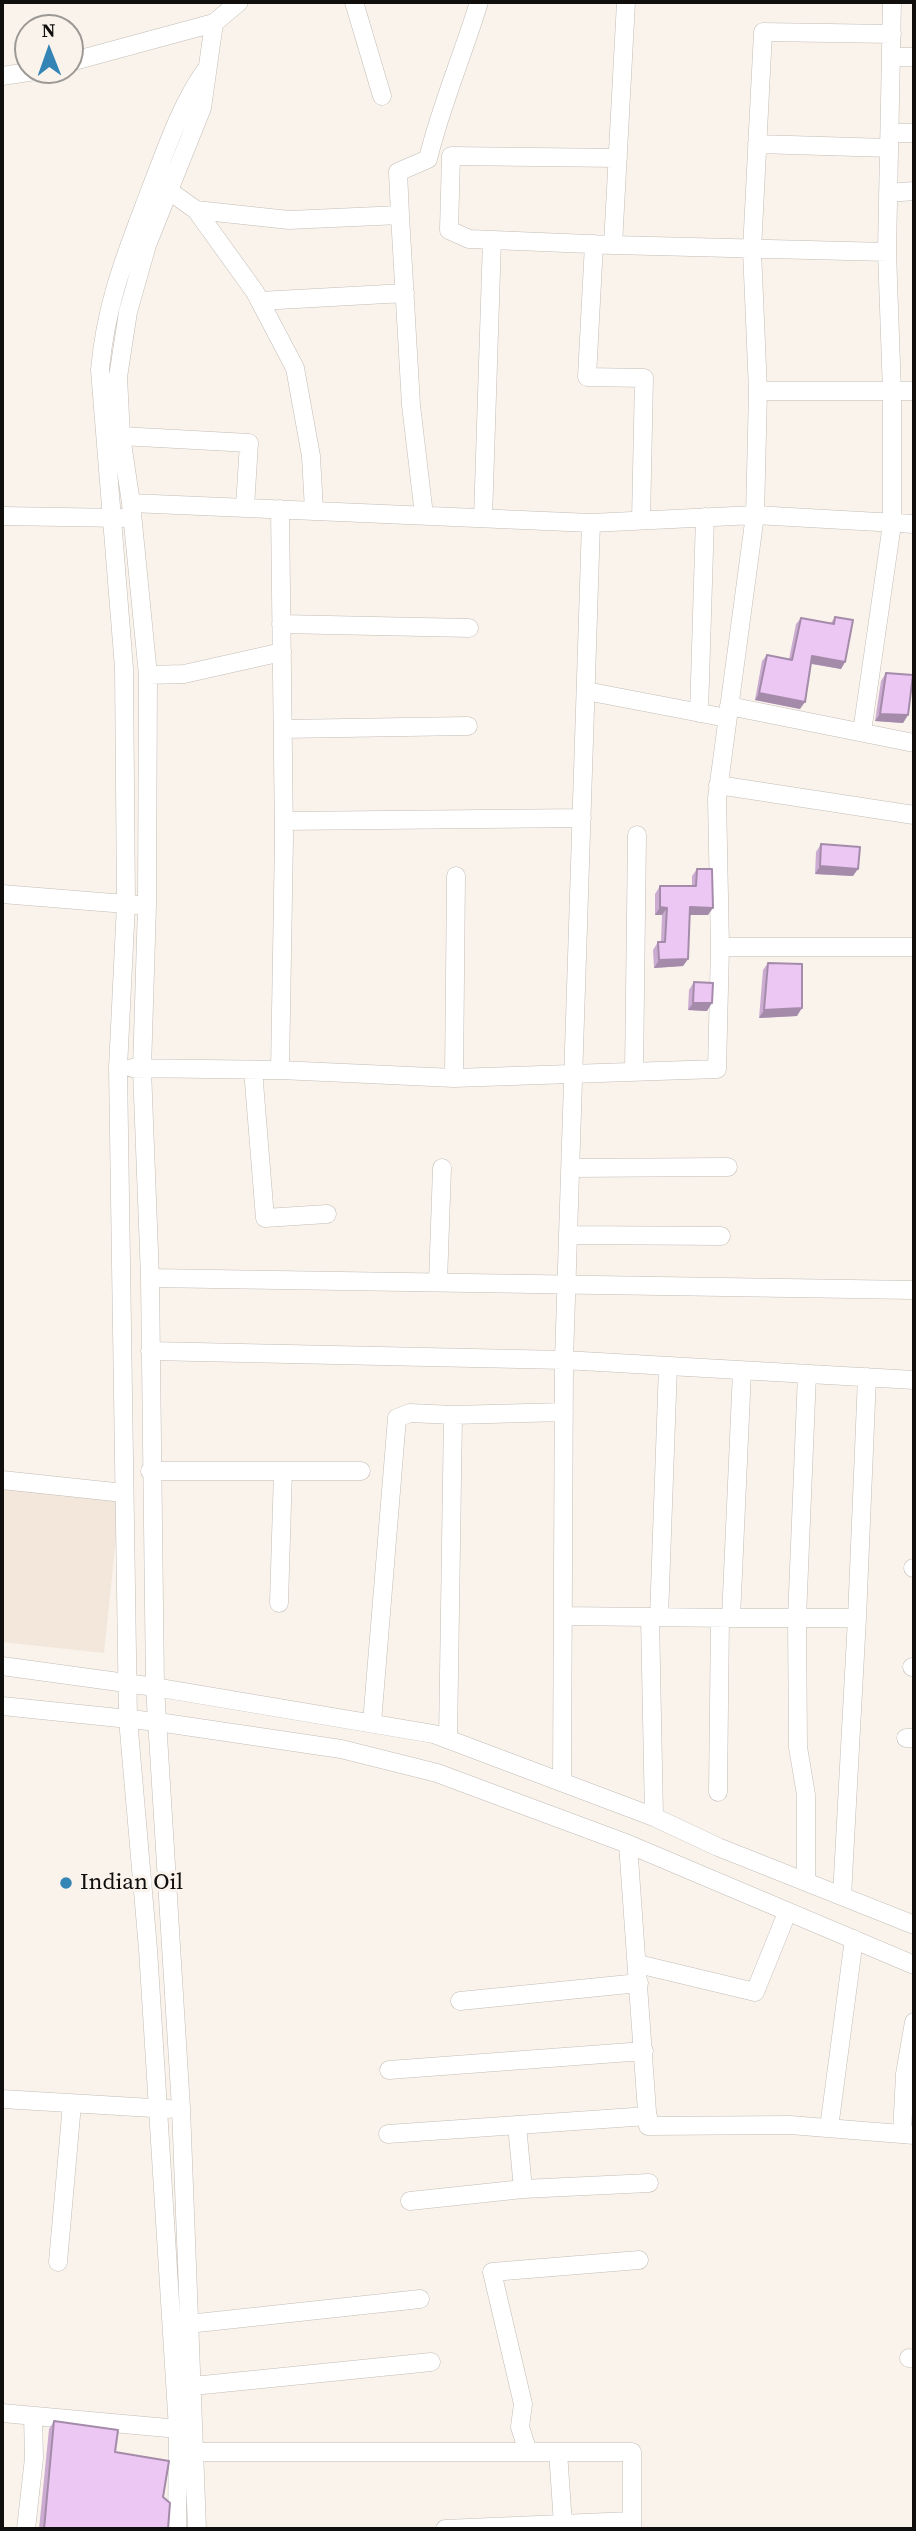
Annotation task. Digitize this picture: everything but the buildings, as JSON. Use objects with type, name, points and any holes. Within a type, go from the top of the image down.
[{"type":"street","points":[[84,58],[214,23],[239,2]]},
{"type":"street","points":[[354,2],[382,96]]},
{"type":"street","points":[[424,515],[411,405],[398,172],[428,159],[440,110],[462,57],[479,2]]},
{"type":"street","points":[[613,244],[626,2]]},
{"type":"street","points":[[862,732],[892,524],[892,392],[887,252],[892,2]]},
{"type":"street","points":[[177,2529],[193,2386],[188,2324],[181,2108],[155,1687],[150,1471],[150,1278],[142,1069],[147,905],[148,675],[132,511],[121,436],[118,377],[128,312],[147,245],[202,108],[214,23]]},
{"type":"street","points":[[118,1068],[281,1070],[454,1078],[717,1069],[720,947],[718,785],[755,515],[758,391],[752,250],[763,32],[892,34]]},
{"type":"street","points":[[891,57],[914,57]]},
{"type":"street","points":[[197,2529],[195,2452],[186,2430],[157,2110],[148,1949],[128,1719],[118,1068],[126,904],[124,668],[100,370],[110,299],[184,101],[207,68]]},
{"type":"street","points":[[757,144],[889,140],[914,132]]},
{"type":"street","points":[[618,158],[451,156],[449,230],[469,239],[752,250],[887,252]]},
{"type":"street","points":[[168,190],[196,210],[260,301],[295,368],[311,456],[314,510]]},
{"type":"street","points":[[888,193],[914,191]]},
{"type":"street","points":[[196,210],[289,220],[400,215]]},
{"type":"street","points":[[483,518],[492,240]]},
{"type":"street","points":[[594,244],[587,377],[643,379],[641,520]]},
{"type":"street","points":[[260,301],[405,293]]},
{"type":"street","points":[[758,391],[914,391]]},
{"type":"street","points":[[121,436],[249,443],[246,507]]},
{"type":"street","points":[[2,516],[113,518],[132,511],[246,507],[591,523],[755,515],[914,524]]},
{"type":"street","points":[[280,509],[284,821],[281,1070]]},
{"type":"street","points":[[699,713],[705,517]]},
{"type":"street","points":[[562,1782],[564,1360],[591,523]]},
{"type":"street","points":[[282,624],[469,628]]},
{"type":"street","points":[[148,675],[184,674],[282,652]]},
{"type":"street","points":[[586,691],[699,713],[728,712],[862,732],[914,743]]},
{"type":"street","points":[[283,729],[468,726]]},
{"type":"street","points":[[718,785],[914,815]]},
{"type":"street","points":[[284,821],[582,818]]},
{"type":"street","points":[[634,1072],[637,835]]},
{"type":"street","points":[[454,1078],[456,876]]},
{"type":"street","points":[[2,894],[147,905]]},
{"type":"street","points":[[720,947],[914,945]]},
{"type":"street","points":[[253,1070],[265,1218],[327,1214]]},
{"type":"street","points":[[571,1168],[728,1167]]},
{"type":"street","points":[[438,1282],[442,1168]]},
{"type":"street","points":[[569,1235],[721,1236]]},
{"type":"street","points":[[150,1278],[914,1290]]},
{"type":"street","points":[[149,1351],[564,1360],[914,1380]]},
{"type":"street","points":[[654,1817],[654,1617],[668,1366]]},
{"type":"street","points":[[718,1792],[725,1618],[742,1371]]},
{"type":"street","points":[[806,1880],[806,1795],[798,1747],[797,1618],[807,1374]]},
{"type":"street","points":[[842,1896],[867,1377]]},
{"type":"street","points":[[372,1723],[394,1425],[403,1414],[564,1412]]},
{"type":"street","points":[[449,1739],[453,1415]]},
{"type":"street","points":[[150,1471],[361,1471]]},
{"type":"street","points":[[279,1603],[283,1471]]},
{"type":"street","points":[[2,1480],[124,1493]]},
{"type":"street","points":[[564,1616],[857,1618]]},
{"type":"street","points":[[2,1666],[155,1687],[372,1723],[449,1739],[654,1817],[718,1847],[914,1925]]},
{"type":"street","points":[[2,1706],[158,1722],[341,1749],[437,1773],[628,1844],[914,1965]]},
{"type":"street","points":[[628,1844],[648,2126],[790,2125],[908,2134],[905,2074],[914,2022]]},
{"type":"street","points":[[638,1964],[755,1992],[787,1913]]},
{"type":"street","points":[[829,2128],[854,1939]]},
{"type":"street","points":[[460,2001],[639,1983]]},
{"type":"street","points":[[388,2070],[644,2051]]},
{"type":"street","points":[[2,2099],[157,2110],[181,2108]]},
{"type":"street","points":[[58,2262],[72,2104]]},
{"type":"street","points":[[388,2134],[648,2116]]},
{"type":"street","points":[[517,2126],[523,2189]]},
{"type":"street","points":[[410,2201],[523,2189],[649,2182]]},
{"type":"street","points":[[528,2452],[520,2427],[523,2404],[492,2272],[639,2260]]},
{"type":"street","points":[[188,2324],[420,2299]]},
{"type":"street","points":[[193,2386],[431,2362]]},
{"type":"street","points":[[2,2413],[186,2430]]},
{"type":"street","points":[[26,2529],[33,2458],[33,2416]]},
{"type":"street","points":[[195,2452],[632,2452],[632,2525],[563,2524],[446,2529]]},
{"type":"street","points":[[558,2452],[563,2524]]},
{"type":"shaded area","points":[[2,1487],[120,1500],[104,1653],[2,1642]]},
{"type":"place","name":"Indian Oil","points":[[66,1883]]}]
